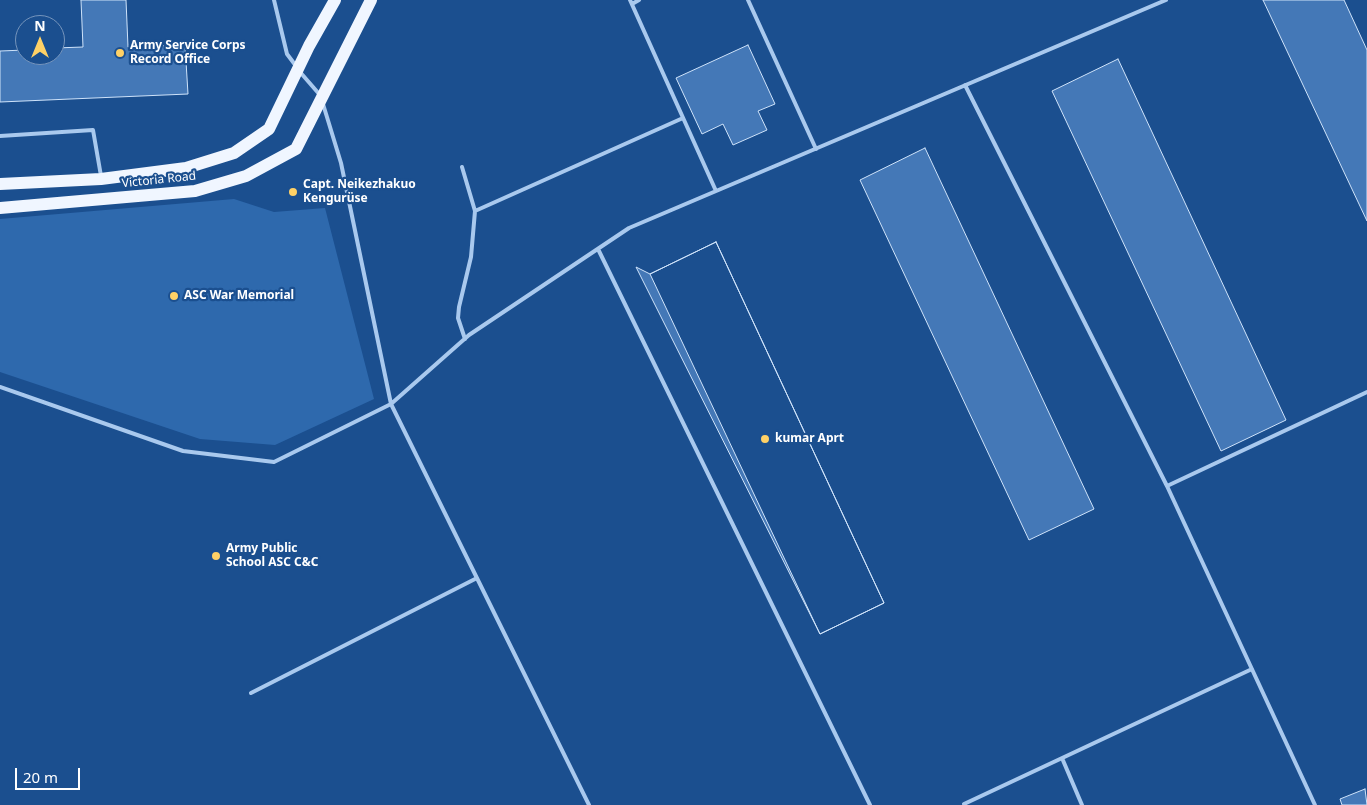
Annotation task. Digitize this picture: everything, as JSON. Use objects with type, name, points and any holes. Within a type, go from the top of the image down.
[{"type":"main road","name":"Victoria Road","points":[[0,184],[101,179],[186,168],[234,153],[269,128],[299,70],[309,46],[335,0]]},
{"type":"main road","name":"Victoria Road","points":[[0,208],[195,191],[246,176],[296,149],[371,0]]},
{"type":"lane","points":[[274,0],[287,54],[321,97],[341,163],[391,404],[589,805]]},
{"type":"lane","points":[[639,0],[631,2],[716,191]]},
{"type":"lane","points":[[748,0],[816,149]]},
{"type":"lane","points":[[0,387],[183,451],[274,462],[391,404],[465,339],[629,228],[1166,0]]},
{"type":"lane","points":[[965,85],[1167,486],[1315,805]]},
{"type":"lane","points":[[475,211],[683,118]]},
{"type":"lane","points":[[0,136],[93,130],[101,179]]},
{"type":"lane","points":[[462,167],[475,211],[471,257],[458,318],[465,339]]},
{"type":"lane","points":[[598,249],[870,805]]},
{"type":"lane","points":[[1167,486],[1367,392]]},
{"type":"lane","points":[[252,693],[477,578]]},
{"type":"lane","points":[[964,804],[1252,669]]},
{"type":"lane","points":[[1062,758],[1082,805]]},
{"type":"shaded area","name":"ASC War Memorial","points":[[234,199],[274,212],[325,208],[374,399],[275,445],[200,439],[0,372],[0,219]]},
{"type":"building","name":"Army Service Corps Record Office","points":[[81,0],[126,0],[128,47],[185,45],[188,94],[0,102],[0,51],[15,50],[15,65],[65,65],[65,48],[83,47]]},
{"type":"building","points":[[1263,0],[1344,0],[1367,50],[1367,221]]},
{"type":"building","points":[[748,45],[775,104],[758,111],[767,130],[733,145],[723,124],[702,134],[676,78]]},
{"type":"building","points":[[1118,59],[1286,420],[1221,451],[1052,91]]},
{"type":"building","points":[[925,148],[1094,509],[1029,540],[860,180]]},
{"type":"building","name":"kumar Aprt","points":[[716,242],[884,603],[820,634],[650,274]]},
{"type":"building","name":"kumar Aprt","points":[[716,242],[884,603],[820,634],[636,267],[650,274]]},
{"type":"building","points":[[1365,789],[1367,805],[1342,805],[1340,799]]},
{"type":"place","name":"Army Service Corps Record Office","points":[[120,53]]},
{"type":"place","name":"Capt. Neikezhakuo Kengurüse","points":[[293,192]]},
{"type":"place","name":"ASC War Memorial","points":[[174,296]]},
{"type":"place","name":"kumar Aprt","points":[[765,439]]},
{"type":"place","name":"Army Public School ASC C&C","points":[[216,556]]}]
